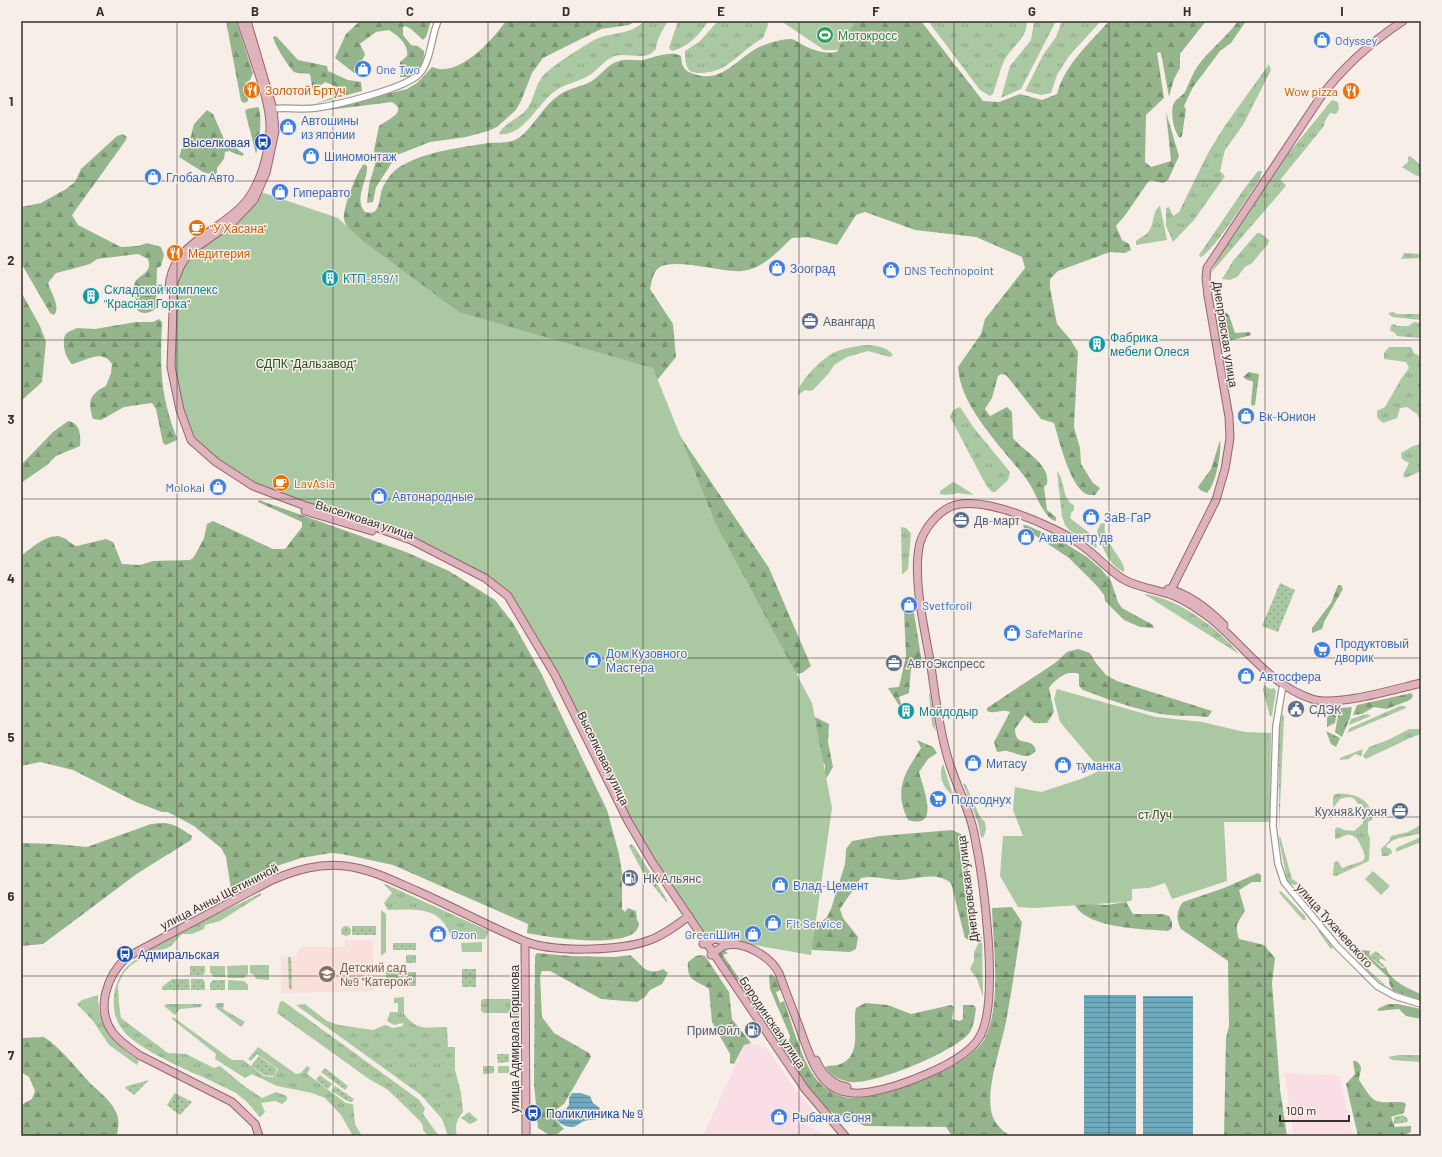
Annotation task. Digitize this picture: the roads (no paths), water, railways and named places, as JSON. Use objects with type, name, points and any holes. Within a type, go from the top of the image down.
[{"type":"main road","points":[[241,21],[271,109]]},
{"type":"main road","points":[[247,21],[271,109]]},
{"type":"main road","name":"Днепровская улица","points":[[1170,592],[1216,500],[1226,469],[1230,438],[1228,412],[1207,287],[1208,268],[1335,76],[1358,55],[1403,21]]},
{"type":"main road","name":"Выселковая улица","points":[[271,109],[269,134],[256,187],[242,206],[231,216],[186,249],[176,262],[170,276],[168,371],[176,410],[188,442],[214,465],[261,495],[410,544],[496,589],[510,605],[533,642],[625,824],[687,917]]},
{"type":"main road","name":"Днепровская улица","points":[[704,943],[715,939],[720,939],[759,950],[768,955],[777,964],[782,972],[817,1063],[823,1072],[836,1084],[852,1088],[870,1088],[937,1065],[961,1052],[978,1034],[982,1024],[987,980],[984,932],[972,832],[945,756],[925,643],[918,598],[916,566],[918,541],[923,530],[934,516],[950,503],[965,500],[992,503],[1024,512],[1063,530],[1094,550],[1125,576],[1170,592]]},
{"type":"main road","name":"Днепровская улица","points":[[712,954],[725,946],[735,946],[766,957],[778,970],[814,1067],[819,1076],[834,1088],[850,1093],[870,1092],[939,1068],[963,1056],[976,1044],[985,1025],[989,998],[988,948],[974,832],[947,754],[937,706],[920,598],[918,566],[920,542],[931,523],[946,509],[965,504],[988,506],[1023,516],[1063,534],[1092,553],[1123,579],[1134,584],[1170,592]]},
{"type":"main road","points":[[1170,592],[1212,620],[1268,673],[1283,684],[1312,699],[1326,701],[1421,683]]},
{"type":"main road","name":"улица Анны Щетининой","points":[[259,1136],[255,1124],[232,1102],[139,1055],[124,1045],[113,1032],[105,1013],[107,986],[118,966],[127,957],[272,880],[294,871],[331,865],[346,866],[377,874],[446,904],[526,942],[571,948],[613,948],[633,945],[651,940],[687,917]]},
{"type":"main road","name":"Бородинская улица","points":[[687,917],[805,1089],[845,1136]]},
{"type":"main road","name":"улица Адмирала Горшкова","points":[[526,942],[526,1136]]},
{"type":"main road","name":"Бородинская улица","points":[[712,954],[801,1088],[841,1136]]},
{"type":"street","points":[[271,109],[316,108],[369,95],[409,81],[421,73],[425,65],[438,21]]},
{"type":"street","name":"улица Тухачевского","points":[[1283,684],[1279,699],[1276,726],[1273,826],[1278,864],[1284,882],[1342,951],[1376,986],[1395,996],[1421,1004]]},
{"type":"water","points":[[1088,763],[1092,765],[1093,768],[1087,772],[1082,772],[1080,767]]},
{"type":"water","points":[[1084,995],[1136,995],[1136,1136],[1084,1136]]},
{"type":"water","points":[[1143,996],[1193,996],[1193,1136],[1143,1136]]},
{"type":"water","points":[[572,1093],[581,1093],[590,1096],[593,1103],[600,1108],[597,1119],[588,1120],[573,1127],[567,1126],[558,1121],[554,1115],[554,1112],[566,1109],[569,1105],[569,1098]]},
{"type":"place","name":"Мотокросс","points":[[825,35]]},
{"type":"place","name":"Odyssey","points":[[1322,40]]},
{"type":"place","name":"One Two","points":[[363,69]]},
{"type":"place","name":"Золотой Бртуч","points":[[252,90]]},
{"type":"place","name":"Wow pizza","points":[[1351,91]]},
{"type":"place","name":"Автошины из японии","points":[[288,127]]},
{"type":"place","name":"Выселковая","points":[[263,142]]},
{"type":"place","name":"Шиномонтаж","points":[[311,156]]},
{"type":"place","name":"Глобал Авто","points":[[153,177]]},
{"type":"place","name":"Гиперавто","points":[[280,192]]},
{"type":"place","name":"\"У Хасана\"","points":[[197,228]]},
{"type":"place","name":"Медитерия","points":[[175,253]]},
{"type":"place","name":"Зооград","points":[[777,268]]},
{"type":"place","name":"DNS Technopoint","points":[[891,270]]},
{"type":"place","name":"КТП-859/1","points":[[330,278]]},
{"type":"place","name":"Складской комплекс \"Красная Горка\"","points":[[91,296]]},
{"type":"place","name":"Авангард","points":[[810,321]]},
{"type":"place","name":"Фабрика мебели Олеся","points":[[1097,344]]},
{"type":"place","name":"Вк-Юнион","points":[[1246,416]]},
{"type":"place","name":"LavAsia","points":[[281,483]]},
{"type":"place","name":"Molokai","points":[[218,487]]},
{"type":"place","name":"Автонародные","points":[[379,496]]},
{"type":"place","name":"ЗаВ-ГаР","points":[[1091,517]]},
{"type":"place","name":"Дв-март","points":[[961,520]]},
{"type":"place","name":"Аквацентр дв","points":[[1026,537]]},
{"type":"place","name":"Svetforoil","points":[[909,605]]},
{"type":"place","name":"SafeMarine","points":[[1012,633]]},
{"type":"place","name":"Продуктовый дворик","points":[[1322,650]]},
{"type":"place","name":"Дом Кузовного Мастера","points":[[593,660]]},
{"type":"place","name":"АвтоЭкспресс","points":[[894,663]]},
{"type":"place","name":"Автосфера","points":[[1246,676]]},
{"type":"place","name":"СДЭК","points":[[1296,709]]},
{"type":"place","name":"Мойдодыр","points":[[906,711]]},
{"type":"place","name":"Митасу","points":[[973,763]]},
{"type":"place","name":"туманка","points":[[1063,765]]},
{"type":"place","name":"Подсоднух","points":[[938,799]]},
{"type":"place","name":"Кухня&Кухня","points":[[1400,811]]},
{"type":"place","name":"НК Альянс","points":[[630,878]]},
{"type":"place","name":"Влад-Цемент","points":[[780,885]]},
{"type":"place","name":"Fit Service","points":[[773,923]]},
{"type":"place","name":"Ozon","points":[[438,934]]},
{"type":"place","name":"GreenШин","points":[[753,934]]},
{"type":"place","name":"Адмиральская","points":[[125,954]]},
{"type":"place","name":"Детский сад №9 \"Катерок\"","points":[[327,974]]},
{"type":"place","name":"ПримОйл","points":[[753,1030]]},
{"type":"place","name":"Поликлиника № 9","points":[[533,1113]]},
{"type":"place","name":"Рыбачка Соня","points":[[779,1117]]},
{"type":"park label","name":"СДПК \"Дальзавод\"","points":[[306,363]]},
{"type":"park label","name":"ст Луч","points":[[1155,814]]}]
